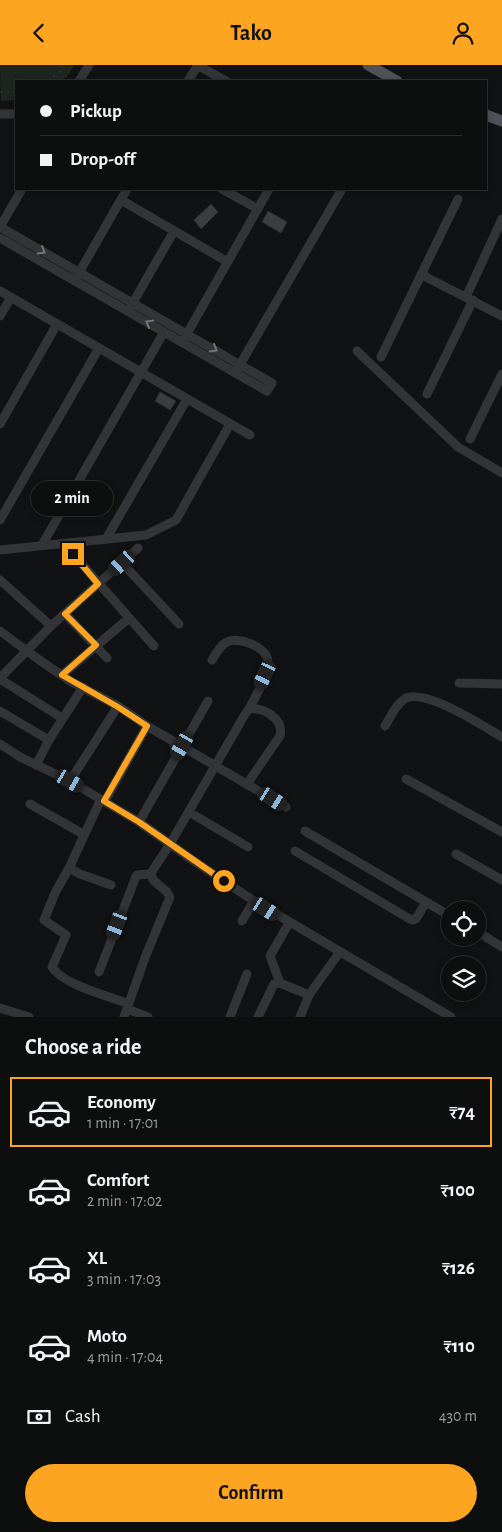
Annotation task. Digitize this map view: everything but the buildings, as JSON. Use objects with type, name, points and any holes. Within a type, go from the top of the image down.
[{"type":"main road","points":[[368,65],[395,80]]},
{"type":"main road","points":[[487,115],[502,121]]},
{"type":"street","points":[[80,80],[89,65]]},
{"type":"street","points":[[189,80],[198,65],[224,80]]},
{"type":"street","points":[[0,114],[15,114]]},
{"type":"street","points":[[21,190],[0,227],[77,277]]},
{"type":"street","points":[[77,277],[126,190]]},
{"type":"street","points":[[224,190],[258,209]]},
{"type":"street","points":[[182,343],[269,190]]},
{"type":"street","points":[[235,373],[341,190]]},
{"type":"street","points":[[381,357],[458,199]]},
{"type":"street","points":[[120,200],[228,262]]},
{"type":"street","points":[[427,395],[502,219]]},
{"type":"street","points":[[130,307],[174,231]]},
{"type":"street","points":[[0,238],[77,277],[130,307],[187,334],[272,383],[267,391],[164,332],[130,307]]},
{"type":"street","points":[[422,275],[502,316]]},
{"type":"street","points":[[0,291],[250,435]]},
{"type":"street","points":[[0,316],[11,297]]},
{"type":"street","points":[[0,424],[57,324]]},
{"type":"street","points":[[42,545],[164,332]]},
{"type":"street","points":[[0,520],[99,348]]},
{"type":"street","points":[[357,351],[458,447],[502,473]]},
{"type":"street","points":[[470,439],[502,374]]},
{"type":"street","points":[[106,539],[186,399]]},
{"type":"street","points":[[0,550],[146,535],[176,520],[230,424]]},
{"type":"street","points":[[62,718],[0,678],[51,626],[138,548]]},
{"type":"street","points":[[73,554],[154,646]]},
{"type":"street","points":[[122,563],[179,624]]},
{"type":"street","points":[[0,580],[51,626]]},
{"type":"street","points":[[65,614],[107,658]]},
{"type":"street","points":[[62,675],[129,618]]},
{"type":"street","points":[[0,631],[62,675],[286,807]]},
{"type":"street","points":[[151,874],[190,812],[249,709],[265,675],[268,661],[266,654],[259,647],[234,640],[227,641],[212,660]]},
{"type":"street","points":[[458,683],[502,684]]},
{"type":"street","points":[[36,765],[62,718],[83,687]]},
{"type":"street","points":[[385,726],[397,705],[407,698],[419,696],[436,700],[502,737]]},
{"type":"street","points":[[139,822],[208,701]]},
{"type":"street","points":[[70,781],[118,707]]},
{"type":"street","points":[[247,783],[280,736],[282,729],[279,722],[270,715],[260,710],[249,709]]},
{"type":"street","points":[[0,711],[49,740]]},
{"type":"street","points":[[147,726],[83,834],[44,920],[66,935],[52,967],[57,974],[127,1010],[148,1017]]},
{"type":"street","points":[[0,744],[103,800],[139,822],[289,923],[451,1017]]},
{"type":"street","points":[[406,779],[502,832]]},
{"type":"street","points":[[30,804],[83,834]]},
{"type":"street","points":[[190,812],[248,847]]},
{"type":"street","points":[[305,831],[441,911]]},
{"type":"street","points":[[295,851],[408,918],[416,919],[426,902]]},
{"type":"street","points":[[456,854],[502,880]]},
{"type":"street","points":[[69,868],[111,885]]},
{"type":"street","points":[[99,972],[135,879],[138,875],[151,874]]},
{"type":"street","points":[[127,1010],[146,955],[170,897],[153,880],[151,874]]},
{"type":"street","points":[[242,921],[254,901]]},
{"type":"street","points":[[280,983],[270,956],[289,923]]},
{"type":"street","points":[[486,937],[502,947]]},
{"type":"street","points":[[300,1017],[309,995],[339,953]]},
{"type":"street","points":[[230,1017],[247,974]]},
{"type":"street","points":[[258,1017],[272,986],[276,983],[309,995]]},
{"type":"street","points":[[0,1008],[29,1017]]},
{"type":"path","points":[[49,80],[64,65]]},
{"type":"path","points":[[60,71],[69,79]]},
{"type":"path","points":[[0,92],[15,93]]},
{"type":"shaded area","points":[[0,65],[74,65],[69,74],[62,80],[15,80],[15,100],[1,101]]},
{"type":"route","points":[[73,554],[98,584],[65,614],[96,645],[62,675],[147,726],[104,801],[139,822],[224,881]]}]
